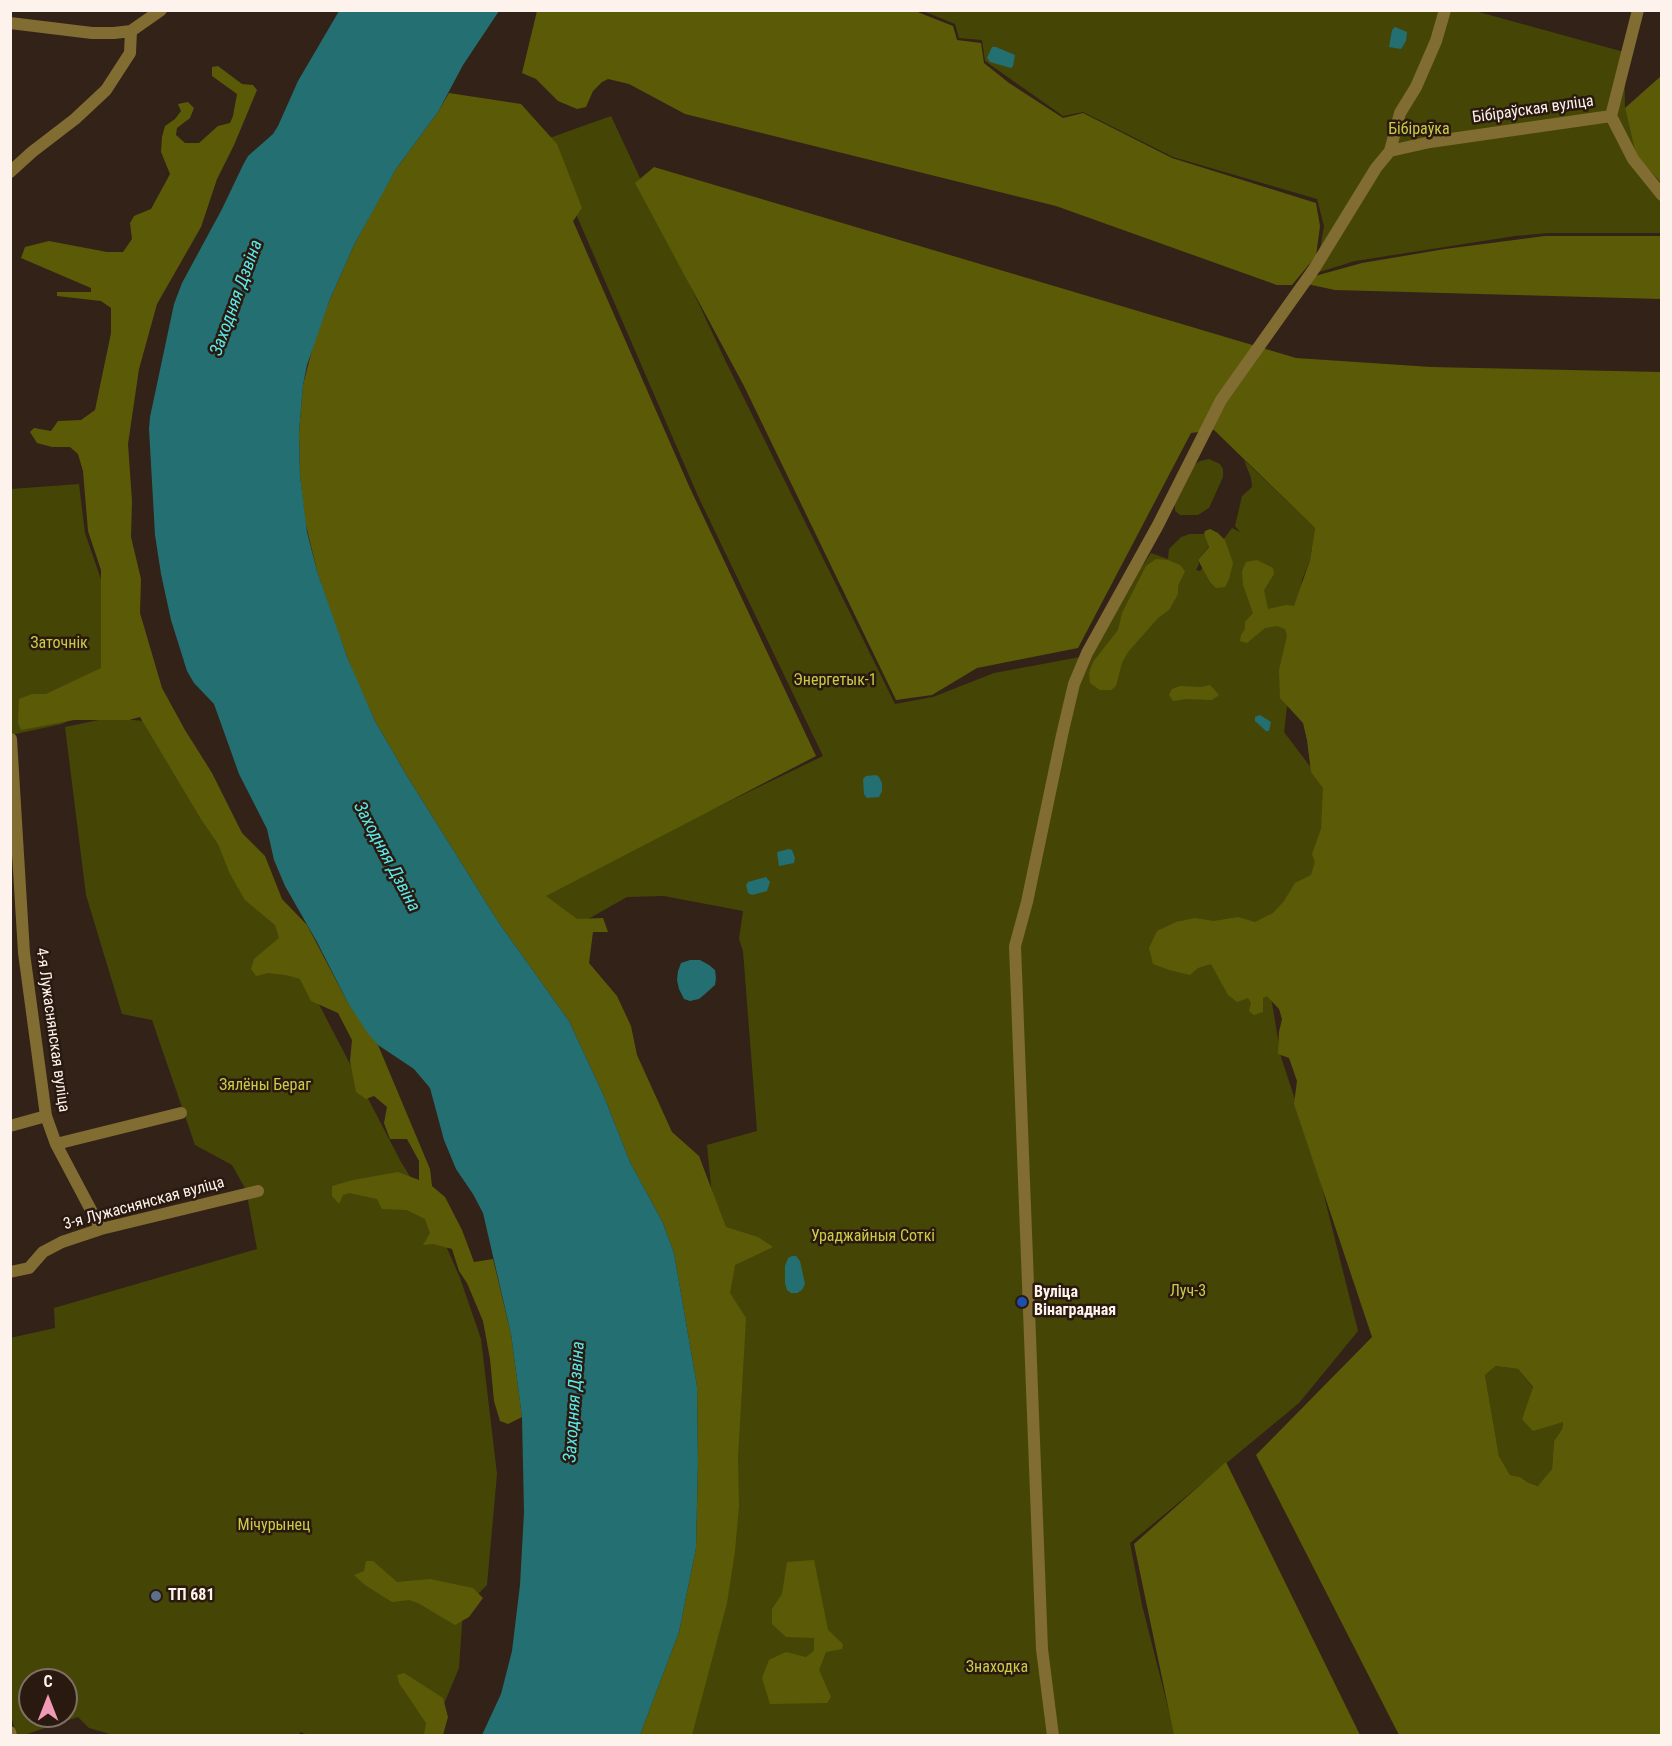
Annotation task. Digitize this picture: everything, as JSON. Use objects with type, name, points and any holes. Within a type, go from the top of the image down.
[{"type":"street","points":[[10,23],[92,33],[114,33],[131,31],[161,10]]},
{"type":"street","points":[[1053,1736],[1044,1670],[1041,1623],[1015,945],[1029,892],[1062,735],[1074,684],[1087,653],[1158,525],[1221,400],[1314,269],[1376,168],[1390,151],[1400,113],[1416,87],[1428,60],[1445,10]]},
{"type":"street","points":[[1638,10],[1611,116],[1633,159],[1662,195]]},
{"type":"street","points":[[10,172],[75,119],[106,90],[130,53],[131,31]]},
{"type":"street","name":"Бібіраўская вуліца","points":[[1390,151],[1430,142],[1611,116]]},
{"type":"street","name":"4-я Лужаснянская вуліца","points":[[11,739],[15,862],[24,953],[46,1116],[56,1144],[101,1229]]},
{"type":"street","points":[[10,955],[24,953]]},
{"type":"street","points":[[56,1144],[181,1113]]},
{"type":"street","points":[[10,1126],[46,1116]]},
{"type":"street","name":"3-я Лужаснянская вуліца","points":[[10,1272],[28,1268],[43,1252],[62,1242],[101,1229],[258,1191]]},
{"type":"green space","name":"Бібіраўка","points":[[923,11],[1475,11],[1624,52],[1625,108],[1636,155],[1661,186],[1661,233],[1548,233],[1515,236],[1355,261],[1316,273],[1324,226],[1317,199],[1173,157],[1083,112],[1063,116],[985,61],[982,40],[959,38],[955,24]]},
{"type":"green space","points":[[611,116],[726,362],[895,704],[933,697],[994,673],[1080,657],[1151,553],[1168,559],[1169,549],[1181,537],[1190,534],[1204,534],[1209,546],[1198,560],[1196,570],[1200,571],[1232,528],[1240,532],[1235,526],[1242,496],[1252,487],[1244,460],[1315,528],[1310,560],[1302,580],[1284,732],[1325,786],[1318,875],[1265,961],[1281,1057],[1315,1160],[1358,1331],[1299,1403],[1130,1543],[1142,1605],[1175,1735],[691,1735],[736,1438],[707,1145],[757,1131],[743,951],[739,939],[743,911],[664,896],[627,897],[581,923],[533,896],[823,756],[698,496],[544,140]]},
{"type":"green space","points":[[1209,459],[1220,464],[1223,477],[1209,508],[1198,515],[1180,515],[1175,511],[1175,504],[1194,465]]},
{"type":"green space","name":"Заточнік","points":[[79,484],[85,533],[106,594],[110,658],[95,707],[62,724],[11,735],[11,489]]},
{"type":"green space","name":"Мічурынец","points":[[108,718],[145,721],[272,914],[401,1162],[429,1207],[460,1278],[481,1339],[497,1474],[487,1585],[463,1609],[459,1668],[431,1735],[311,1736],[300,1732],[299,1736],[113,1735],[89,1728],[78,1717],[78,1668],[18,1668],[18,1728],[45,1728],[24,1735],[16,1735],[10,1711],[10,1338],[55,1328],[54,1308],[257,1249],[246,1190],[232,1165],[195,1145],[152,1020],[122,1014],[86,895],[65,727]]},
{"type":"green space","points":[[1496,1366],[1518,1369],[1533,1388],[1522,1419],[1555,1423],[1563,1421],[1562,1429],[1554,1441],[1552,1469],[1539,1486],[1510,1475],[1499,1456],[1485,1375]]},
{"type":"shaded area","points":[[537,11],[915,11],[953,26],[957,40],[981,43],[984,63],[1009,83],[1063,118],[1083,113],[1172,158],[1316,203],[1320,226],[1316,256],[1292,285],[1277,285],[1056,206],[685,114],[629,84],[608,79],[593,91],[586,107],[577,109],[558,101],[536,79],[522,73]]},
{"type":"shaded area","points":[[218,66],[242,84],[253,85],[257,90],[217,179],[201,227],[157,304],[139,369],[128,444],[132,501],[131,537],[141,579],[140,613],[162,688],[185,730],[212,773],[242,833],[265,856],[282,899],[307,925],[348,1003],[378,1045],[430,1169],[432,1186],[445,1197],[462,1230],[474,1262],[493,1259],[511,1334],[522,1417],[508,1424],[500,1421],[494,1401],[483,1321],[467,1283],[459,1271],[452,1249],[433,1244],[423,1245],[430,1233],[425,1219],[407,1210],[382,1209],[377,1199],[349,1193],[343,1195],[339,1204],[332,1196],[332,1186],[353,1180],[398,1172],[419,1180],[419,1161],[407,1139],[390,1139],[384,1123],[387,1107],[374,1096],[366,1099],[356,1092],[350,1061],[352,1040],[338,1013],[311,1001],[300,979],[268,973],[256,976],[251,969],[254,959],[279,938],[275,925],[245,900],[230,874],[218,844],[140,717],[129,720],[74,720],[21,730],[18,723],[19,699],[32,694],[46,694],[101,668],[101,570],[88,531],[83,471],[78,454],[70,447],[52,447],[37,443],[30,432],[34,428],[51,431],[58,421],[81,420],[95,410],[111,333],[111,308],[101,301],[57,296],[57,292],[91,292],[91,288],[21,258],[25,247],[49,241],[107,252],[123,252],[132,239],[130,223],[134,216],[151,209],[170,174],[161,152],[162,137],[165,126],[181,111],[178,104],[188,102],[194,108],[190,118],[177,128],[176,135],[185,143],[199,143],[218,126],[230,123],[237,94],[212,76],[212,67]]},
{"type":"shaded area","points":[[1661,76],[1661,183],[1636,155],[1625,108]]},
{"type":"shaded area","points":[[449,93],[521,104],[557,144],[582,208],[573,221],[689,486],[816,756],[546,896],[577,919],[603,918],[608,932],[593,932],[589,963],[617,996],[631,1026],[637,1055],[672,1132],[699,1156],[726,1227],[758,1237],[773,1247],[735,1265],[730,1293],[746,1318],[738,1457],[739,1506],[727,1603],[692,1735],[640,1735],[679,1632],[696,1548],[697,1386],[674,1253],[663,1223],[630,1162],[603,1094],[569,1021],[499,923],[375,721],[336,628],[317,571],[305,521],[300,475],[299,432],[303,385],[314,342],[354,245],[380,197],[396,169],[438,112]]},
{"type":"shaded area","points":[[654,167],[1296,358],[1431,367],[1661,372],[1661,1735],[1399,1735],[1256,1455],[1372,1337],[1294,1104],[1297,1081],[1289,1058],[1278,1054],[1282,1019],[1279,1009],[1267,996],[1263,998],[1263,1012],[1254,1015],[1249,1011],[1251,1003],[1248,998],[1237,1002],[1228,995],[1211,964],[1198,968],[1190,975],[1169,970],[1153,964],[1149,948],[1157,931],[1176,922],[1195,918],[1214,921],[1238,917],[1255,922],[1273,913],[1295,883],[1311,875],[1315,862],[1312,854],[1321,829],[1323,788],[1311,772],[1303,723],[1280,698],[1279,670],[1287,636],[1285,629],[1277,626],[1265,628],[1247,643],[1240,641],[1245,622],[1253,613],[1243,585],[1242,571],[1246,562],[1257,560],[1273,568],[1274,574],[1264,590],[1268,609],[1286,605],[1294,606],[1310,560],[1315,528],[1214,430],[1191,433],[1078,648],[977,668],[932,695],[896,700],[744,386],[635,183]],"holes":[[[1496,1366],[1518,1369],[1533,1387],[1522,1419],[1533,1431],[1563,1422],[1562,1429],[1554,1441],[1552,1469],[1538,1486],[1510,1475],[1499,1456],[1485,1375]]]},
{"type":"shaded area","points":[[1545,236],[1661,236],[1661,299],[1335,290],[1307,284],[1315,276],[1362,263]]},
{"type":"shaded area","points":[[1210,529],[1225,540],[1233,563],[1225,587],[1216,588],[1210,582],[1198,560],[1209,547],[1204,534]]},
{"type":"shaded area","points":[[1156,559],[1168,560],[1180,565],[1185,571],[1178,586],[1178,594],[1169,610],[1158,618],[1128,652],[1122,663],[1116,686],[1111,690],[1100,690],[1090,683],[1089,673],[1093,662],[1118,630],[1122,613],[1146,566]]},
{"type":"shaded area","points":[[1210,685],[1219,695],[1212,700],[1173,701],[1169,695],[1172,689],[1180,686]]},
{"type":"shaded area","points":[[1226,1462],[1360,1735],[1174,1735],[1134,1544]]},
{"type":"shaded area","points":[[814,1560],[828,1630],[843,1644],[842,1649],[826,1652],[819,1670],[831,1697],[827,1703],[770,1704],[762,1678],[769,1660],[786,1652],[806,1657],[814,1651],[814,1638],[786,1637],[772,1624],[772,1609],[782,1594],[787,1562]]},
{"type":"shaded area","points":[[366,1561],[373,1561],[397,1582],[430,1579],[473,1588],[483,1598],[469,1617],[455,1625],[418,1603],[409,1600],[392,1602],[365,1585],[354,1575],[364,1571]]},
{"type":"shaded area","points":[[404,1673],[443,1698],[448,1717],[443,1735],[424,1735],[426,1723],[399,1683],[397,1675]]},
{"type":"water","name":"Заходняя Дзвіна","points":[[339,11],[499,11],[463,65],[438,112],[396,169],[354,245],[330,299],[307,365],[303,385],[299,432],[300,475],[307,532],[317,571],[347,657],[375,721],[499,923],[569,1021],[603,1094],[630,1162],[663,1223],[674,1253],[697,1386],[696,1548],[679,1632],[640,1735],[482,1735],[501,1694],[512,1651],[520,1585],[524,1512],[522,1417],[511,1334],[483,1213],[456,1169],[444,1140],[430,1088],[414,1069],[378,1045],[367,1032],[348,1003],[285,886],[274,860],[267,829],[239,774],[214,704],[194,683],[187,671],[171,620],[161,574],[155,535],[149,429],[174,304],[182,283],[248,156],[273,134],[298,81]]},
{"type":"water","points":[[1395,27],[1407,32],[1406,41],[1401,49],[1389,47],[1392,30]]},
{"type":"water","points":[[992,47],[1015,55],[1011,68],[990,62],[987,58]]},
{"type":"water","points":[[1260,715],[1271,722],[1269,731],[1255,721],[1255,717]]},
{"type":"water","points":[[876,775],[882,783],[882,791],[879,797],[867,798],[864,794],[863,779],[866,776]]},
{"type":"water","points":[[792,850],[795,858],[794,863],[779,866],[777,852]]},
{"type":"water","points":[[766,877],[770,882],[767,891],[752,895],[748,893],[746,885],[748,882]]},
{"type":"water","points":[[700,960],[709,965],[715,970],[716,978],[715,985],[705,994],[699,999],[690,1001],[684,999],[677,980],[681,963]]},
{"type":"water","points":[[796,1256],[800,1261],[805,1284],[797,1293],[787,1290],[785,1283],[785,1266],[788,1258]]},
{"type":"place","name":"Вуліца Вінаградная","points":[[1022,1302]]},
{"type":"place","name":"ТП 681","points":[[156,1596]]},
{"type":"park label","name":"Энергетык-1","points":[[835,681]]},
{"type":"park label","name":"Зялёны Бераг","points":[[265,1086]]},
{"type":"park label","name":"Ураджайныя Соткі","points":[[873,1237]]},
{"type":"park label","name":"Луч-3","points":[[1188,1292]]},
{"type":"park label","name":"Знаходка","points":[[997,1668]]}]
